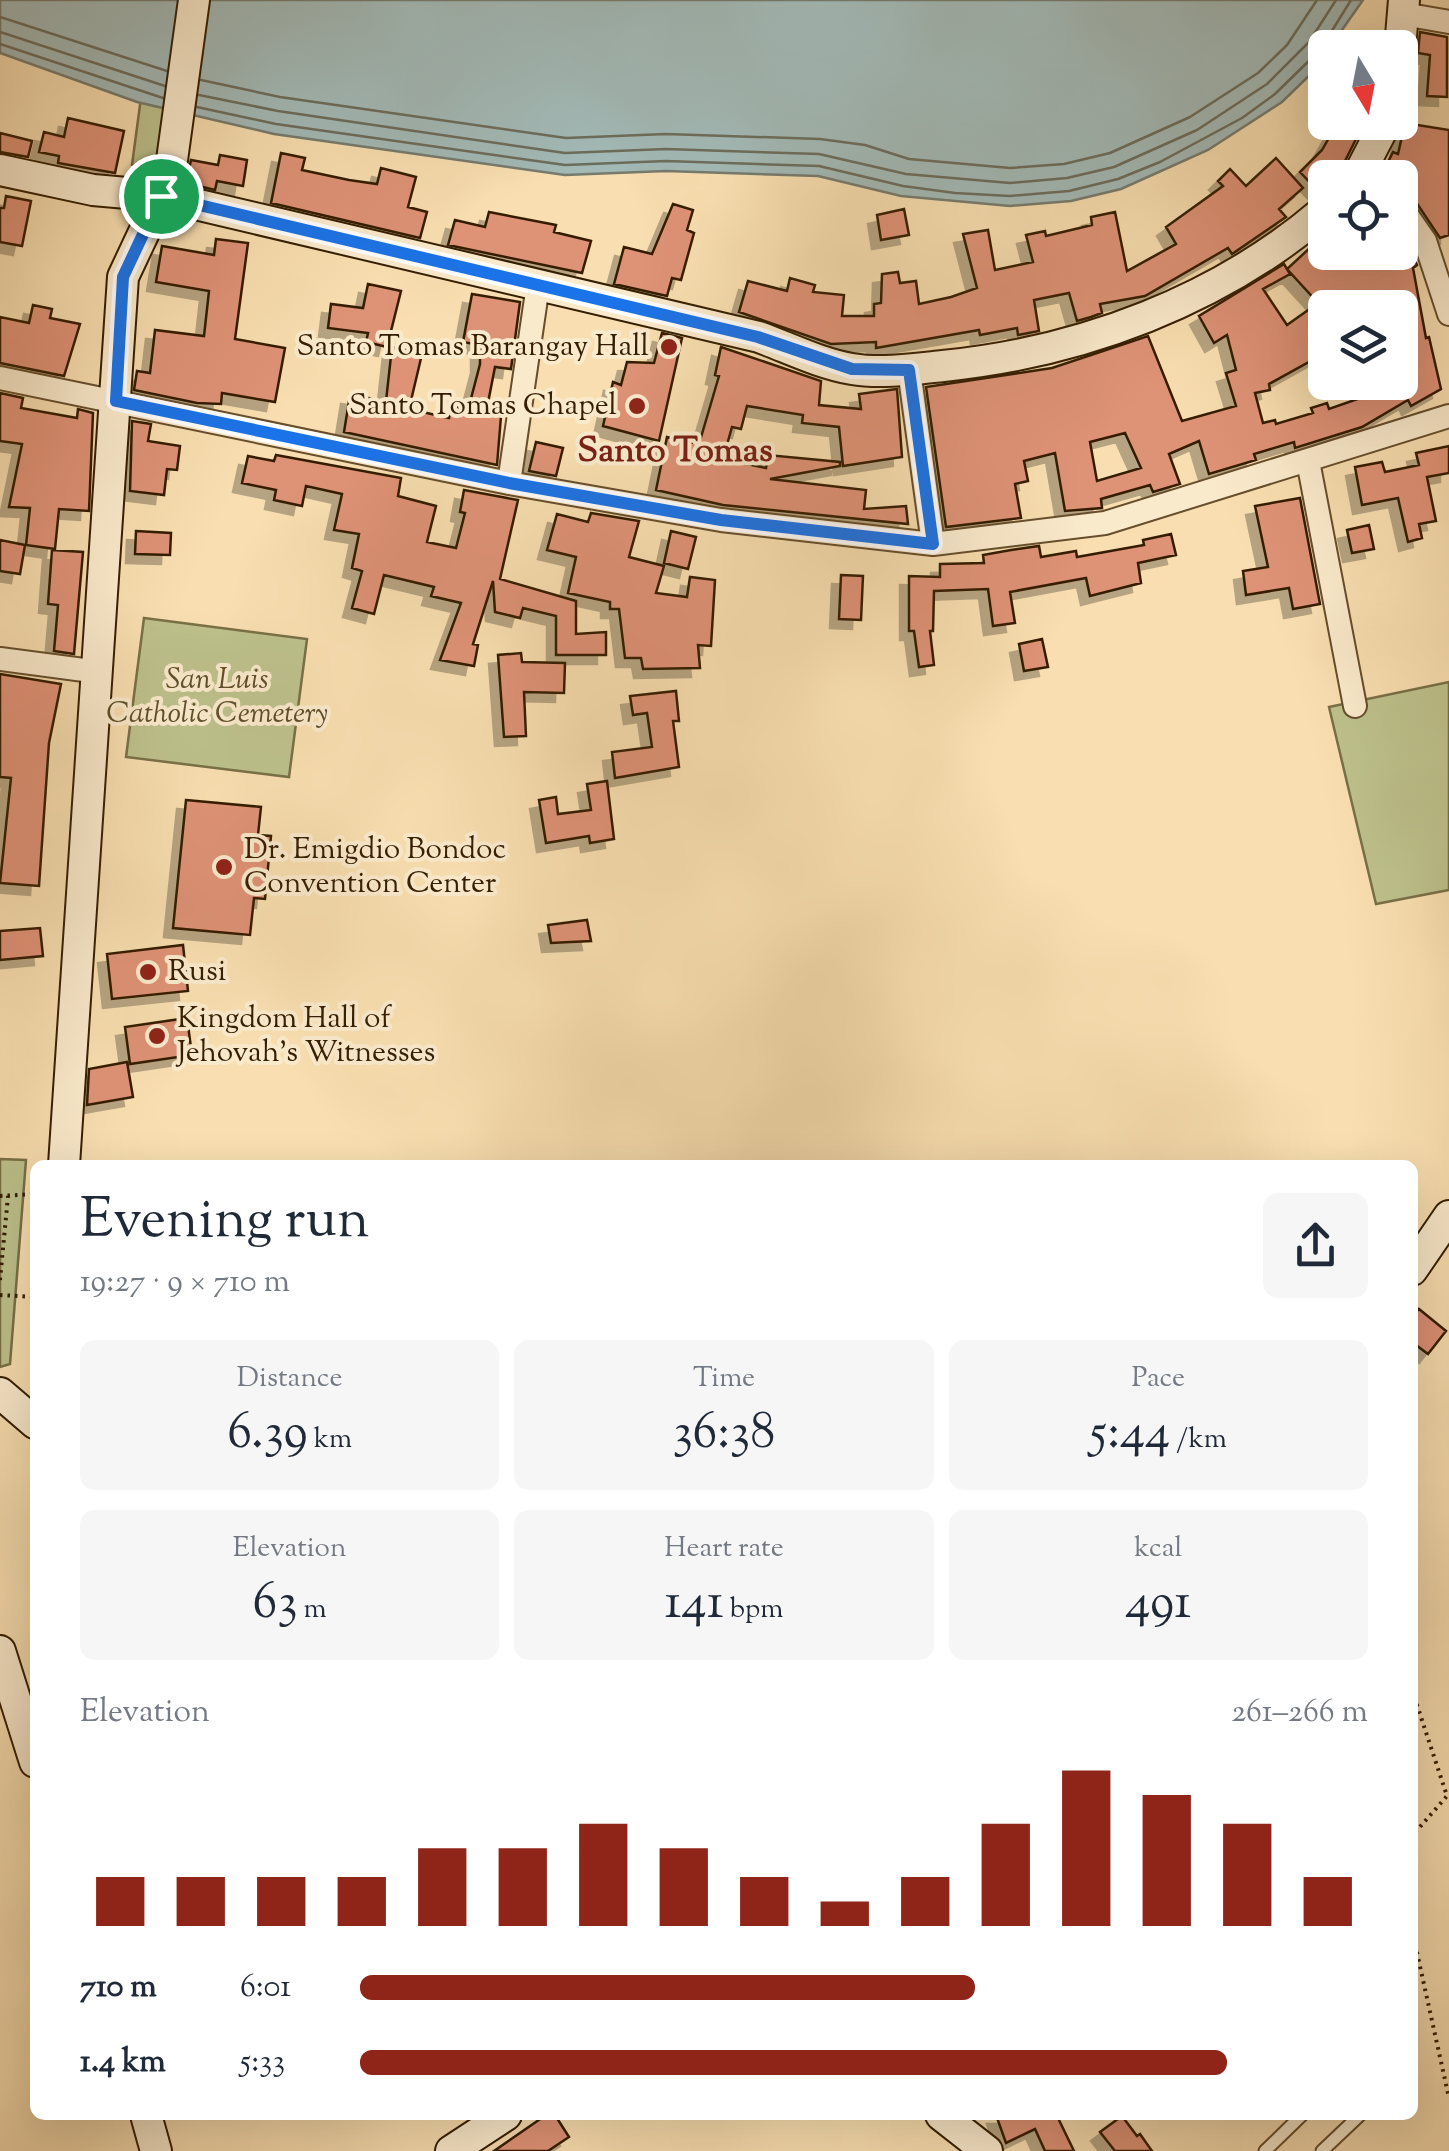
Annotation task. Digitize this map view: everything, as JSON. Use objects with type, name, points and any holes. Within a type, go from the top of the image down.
[{"type":"street","points":[[64,1160],[123,277],[161,196],[172,160],[194,0]]},
{"type":"street","points":[[1404,7],[1449,22]]},
{"type":"street","points":[[0,170],[94,190],[161,196],[758,337],[852,369],[909,370],[1044,349],[1140,321],[1235,273],[1308,222]]},
{"type":"street","points":[[1418,231],[1425,241],[1449,314]]},
{"type":"street","points":[[509,483],[538,285]]},
{"type":"street","points":[[909,370],[933,544]]},
{"type":"street","points":[[0,378],[509,483],[721,520],[933,544],[1106,523],[1308,461],[1384,433],[1449,416]]},
{"type":"street","points":[[1308,461],[1355,706]]},
{"type":"street","points":[[0,659],[99,672]]},
{"type":"street","points":[[1418,1261],[1449,1216]]},
{"type":"street","points":[[0,1393],[30,1419]]},
{"type":"street","points":[[0,1651],[30,1746]]},
{"type":"street","points":[[147,2120],[156,2151]]},
{"type":"street","points":[[452,2151],[498,2120]]},
{"type":"street","points":[[947,2120],[987,2151]]},
{"type":"lane","points":[[1266,2151],[1297,2120]]},
{"type":"lane","points":[[1322,2151],[1355,2120]]},
{"type":"path","points":[[0,1196],[30,1194]]},
{"type":"path","points":[[0,1280],[8,1196]]},
{"type":"path","points":[[0,1295],[30,1297]]},
{"type":"path","points":[[1418,1708],[1447,1796],[1418,1829]]},
{"type":"path","points":[[1418,1957],[1449,2098]]},
{"type":"green space","points":[[154,0],[182,0],[159,168],[132,165]]},
{"type":"green space","name":"San Luis Catholic Cemetery","points":[[144,618],[307,639],[289,777],[126,757]]},
{"type":"green space","points":[[1449,682],[1449,890],[1376,904],[1329,707]]},
{"type":"green space","points":[[0,1159],[26,1160],[10,1364],[0,1367]]},
{"type":"water","points":[[0,0],[1363,0],[1342,30],[1308,30],[1308,77],[1282,102],[1208,150],[1121,189],[1071,201],[1010,206],[901,196],[818,176],[666,171],[565,175],[274,134],[137,102],[0,53]]},
{"type":"building","points":[[1420,32],[1447,37],[1447,97],[1427,96],[1430,55],[1418,53]]},
{"type":"building","points":[[68,118],[124,131],[115,173],[58,163],[59,156],[39,152],[44,132],[64,137]]},
{"type":"building","points":[[1418,125],[1449,130],[1449,235],[1440,238],[1418,205],[1418,160],[1389,160],[1393,152],[1398,154],[1401,140],[1418,140]]},
{"type":"building","points":[[0,133],[32,141],[28,157],[0,152]]},
{"type":"building","points":[[1328,140],[1356,140],[1346,160],[1312,160]]},
{"type":"building","points":[[281,153],[305,158],[302,170],[349,180],[377,184],[381,168],[416,177],[408,207],[427,212],[420,238],[271,203]]},
{"type":"building","points":[[220,155],[247,160],[243,186],[217,181],[215,190],[186,183],[191,160],[218,165]]},
{"type":"building","points":[[1276,158],[1303,188],[1279,209],[1286,217],[1232,254],[1228,248],[1145,296],[1100,304],[1102,313],[1091,317],[1077,321],[1069,293],[1034,300],[1039,331],[1018,335],[1017,328],[980,335],[979,330],[876,348],[876,342],[831,344],[739,312],[748,281],[787,291],[790,278],[815,285],[813,292],[844,295],[842,316],[874,316],[874,304],[881,303],[882,274],[898,272],[900,283],[916,281],[919,304],[951,297],[977,288],[963,234],[988,230],[995,270],[1033,262],[1026,235],[1045,231],[1046,236],[1092,225],[1091,217],[1115,212],[1127,271],[1176,244],[1166,227],[1223,186],[1218,181],[1230,169],[1246,186]]},
{"type":"building","points":[[1308,164],[1308,180],[1300,172]]},
{"type":"building","points":[[6,196],[31,201],[22,246],[0,242],[0,208],[4,208]]},
{"type":"building","points":[[673,204],[693,210],[687,230],[694,233],[681,280],[672,278],[667,296],[614,284],[624,247],[652,254]]},
{"type":"building","points":[[904,209],[909,235],[881,240],[877,215]]},
{"type":"building","points":[[489,212],[556,225],[554,232],[591,241],[582,273],[448,245],[455,220],[485,227]]},
{"type":"building","points":[[216,239],[248,243],[235,339],[285,348],[275,402],[222,393],[221,404],[197,403],[134,390],[137,371],[150,373],[155,330],[204,336],[209,291],[156,282],[162,246],[214,255]]},
{"type":"building","points":[[1308,250],[1308,270],[1413,270],[1417,290],[1308,292],[1287,269]]},
{"type":"building","points":[[1284,264],[1290,274],[1263,289],[1287,325],[1308,310],[1308,362],[1269,384],[1270,390],[1255,393],[1263,423],[1275,420],[1276,424],[1313,413],[1311,408],[1327,403],[1329,409],[1355,400],[1408,400],[1362,427],[1295,448],[1294,442],[1254,454],[1256,460],[1209,474],[1199,441],[1169,454],[1180,484],[1153,492],[1150,485],[1101,499],[1102,508],[1065,511],[1055,453],[1024,461],[1028,481],[1015,484],[1021,518],[946,527],[926,387],[1052,368],[1148,336],[1182,421],[1236,406],[1226,373],[1236,370],[1227,335],[1214,343],[1199,316]],"holes":[[[1125,433],[1141,468],[1097,481],[1090,442]]]},
{"type":"building","points":[[368,284],[401,291],[387,347],[366,342],[368,333],[328,328],[331,304],[363,308]]},
{"type":"building","points":[[472,294],[520,302],[511,369],[495,367],[486,413],[501,416],[497,465],[344,432],[350,395],[386,401],[392,347],[422,354],[409,409],[449,418],[451,406],[468,410],[480,364],[480,345],[463,342]]},
{"type":"building","points":[[1418,295],[1441,389],[1411,406],[1408,400],[1418,400]]},
{"type":"building","points":[[33,305],[52,309],[50,318],[80,324],[64,376],[0,363],[0,317],[29,323]]},
{"type":"building","name":"Santo Tomas Chapel","points":[[662,333],[682,338],[659,441],[603,426],[613,382],[621,385],[627,362],[654,363]]},
{"type":"building","points":[[721,347],[821,381],[819,405],[861,409],[859,394],[897,389],[902,457],[843,466],[839,427],[802,423],[803,415],[747,406],[741,429],[732,427],[723,459],[766,468],[768,455],[840,462],[840,466],[770,479],[866,490],[864,509],[906,506],[908,524],[723,505],[656,490],[667,437],[699,444],[719,376],[715,375]]},
{"type":"building","points":[[0,393],[23,398],[21,408],[77,418],[78,409],[93,413],[89,511],[59,509],[55,549],[26,545],[30,508],[9,507],[22,444],[0,441]]},
{"type":"building","points":[[132,421],[151,424],[148,441],[180,446],[177,470],[167,469],[164,495],[130,491]]},
{"type":"building","points":[[536,442],[563,448],[556,476],[529,471]]},
{"type":"building","points":[[1449,446],[1449,473],[1427,477],[1436,521],[1419,524],[1422,538],[1408,542],[1398,498],[1362,505],[1355,467],[1382,462],[1385,472],[1419,465],[1416,453]]},
{"type":"building","points":[[276,455],[401,478],[398,496],[436,506],[427,542],[456,548],[465,513],[460,512],[464,490],[518,500],[500,579],[576,601],[576,634],[606,632],[606,655],[556,655],[556,616],[523,608],[520,618],[495,612],[493,581],[473,644],[478,645],[474,666],[440,660],[461,603],[431,596],[434,587],[384,575],[374,614],[352,608],[362,571],[352,568],[359,534],[334,530],[342,494],[306,486],[302,506],[274,500],[276,490],[242,483],[248,456],[274,461]]},
{"type":"building","points":[[1300,498],[1320,604],[1293,609],[1289,588],[1246,595],[1243,571],[1268,567],[1255,506]]},
{"type":"building","points":[[591,513],[639,521],[629,557],[664,566],[656,593],[687,597],[690,577],[715,580],[711,646],[698,645],[700,668],[643,669],[641,658],[625,658],[619,609],[610,609],[610,602],[568,593],[576,557],[547,550],[557,514],[588,522]]},
{"type":"building","points":[[1369,525],[1374,549],[1352,553],[1347,530]]},
{"type":"building","points":[[136,531],[171,533],[170,555],[135,554]]},
{"type":"building","points":[[671,531],[696,537],[688,569],[664,563]]},
{"type":"building","points":[[1171,534],[1176,555],[1138,563],[1141,583],[1090,596],[1086,578],[1010,592],[1015,623],[993,626],[988,589],[934,591],[930,631],[934,665],[919,667],[914,631],[909,631],[909,576],[940,577],[940,564],[984,563],[983,555],[1011,550],[1039,546],[1041,557],[1076,551],[1077,557],[1144,545],[1143,540]]},
{"type":"building","points":[[0,540],[25,545],[20,574],[0,571]]},
{"type":"building","points":[[52,550],[83,552],[74,654],[54,651],[58,605],[48,604]]},
{"type":"building","points":[[841,575],[863,576],[861,620],[839,619]]},
{"type":"building","points":[[1042,639],[1048,667],[1024,671],[1019,644]]},
{"type":"building","points":[[521,653],[522,662],[565,663],[564,693],[524,692],[526,736],[504,737],[498,655]]},
{"type":"building","points":[[0,674],[61,684],[49,743],[39,886],[0,883],[11,778],[0,777]]},
{"type":"building","points":[[676,691],[679,721],[673,721],[679,767],[615,778],[612,752],[652,747],[647,713],[633,715],[630,696]]},
{"type":"building","points":[[607,781],[614,839],[590,843],[589,836],[546,843],[539,800],[556,797],[558,814],[591,810],[587,784]]},
{"type":"building","name":"Dr. Emigdio Bondoc Convention Center","points":[[186,800],[261,807],[258,835],[271,836],[265,899],[254,898],[250,935],[173,928]]},
{"type":"building","points":[[587,920],[591,941],[551,943],[548,925]]},
{"type":"building","points":[[40,928],[43,956],[0,960],[0,931]]},
{"type":"building","name":"Rusi","points":[[183,945],[188,991],[112,999],[107,954]]},
{"type":"building","name":"Kingdom Hall of Jehovah's Witnesses","points":[[187,1018],[192,1055],[130,1064],[125,1027]]},
{"type":"building","points":[[127,1062],[133,1097],[87,1105],[89,1069]]},
{"type":"building","points":[[1418,1310],[1446,1331],[1428,1354],[1418,1346]]},
{"type":"building","points":[[539,2120],[558,2120],[569,2137],[548,2151],[494,2151]]},
{"type":"building","points":[[998,2120],[1059,2120],[1074,2151],[1045,2151],[1035,2129],[1006,2143]]},
{"type":"building","points":[[1116,2120],[1125,2120],[1152,2151],[1115,2151],[1100,2132]]},
{"type":"place","name":"Santo Tomas Barangay Hall","points":[[669,347]]},
{"type":"place","name":"Santo Tomas Chapel","points":[[637,406]]},
{"type":"place","name":"Dr. Emigdio Bondoc Convention Center","points":[[224,867]]},
{"type":"place","name":"Rusi","points":[[148,972]]},
{"type":"place","name":"Kingdom Hall of Jehovah's Witnesses","points":[[157,1036]]},
{"type":"district","name":"Santo Tomas","points":[[675,452]]},
{"type":"route","points":[[161,196],[758,337],[852,369],[909,370],[933,544],[721,520],[509,483],[116,401],[123,277],[161,196]]}]
